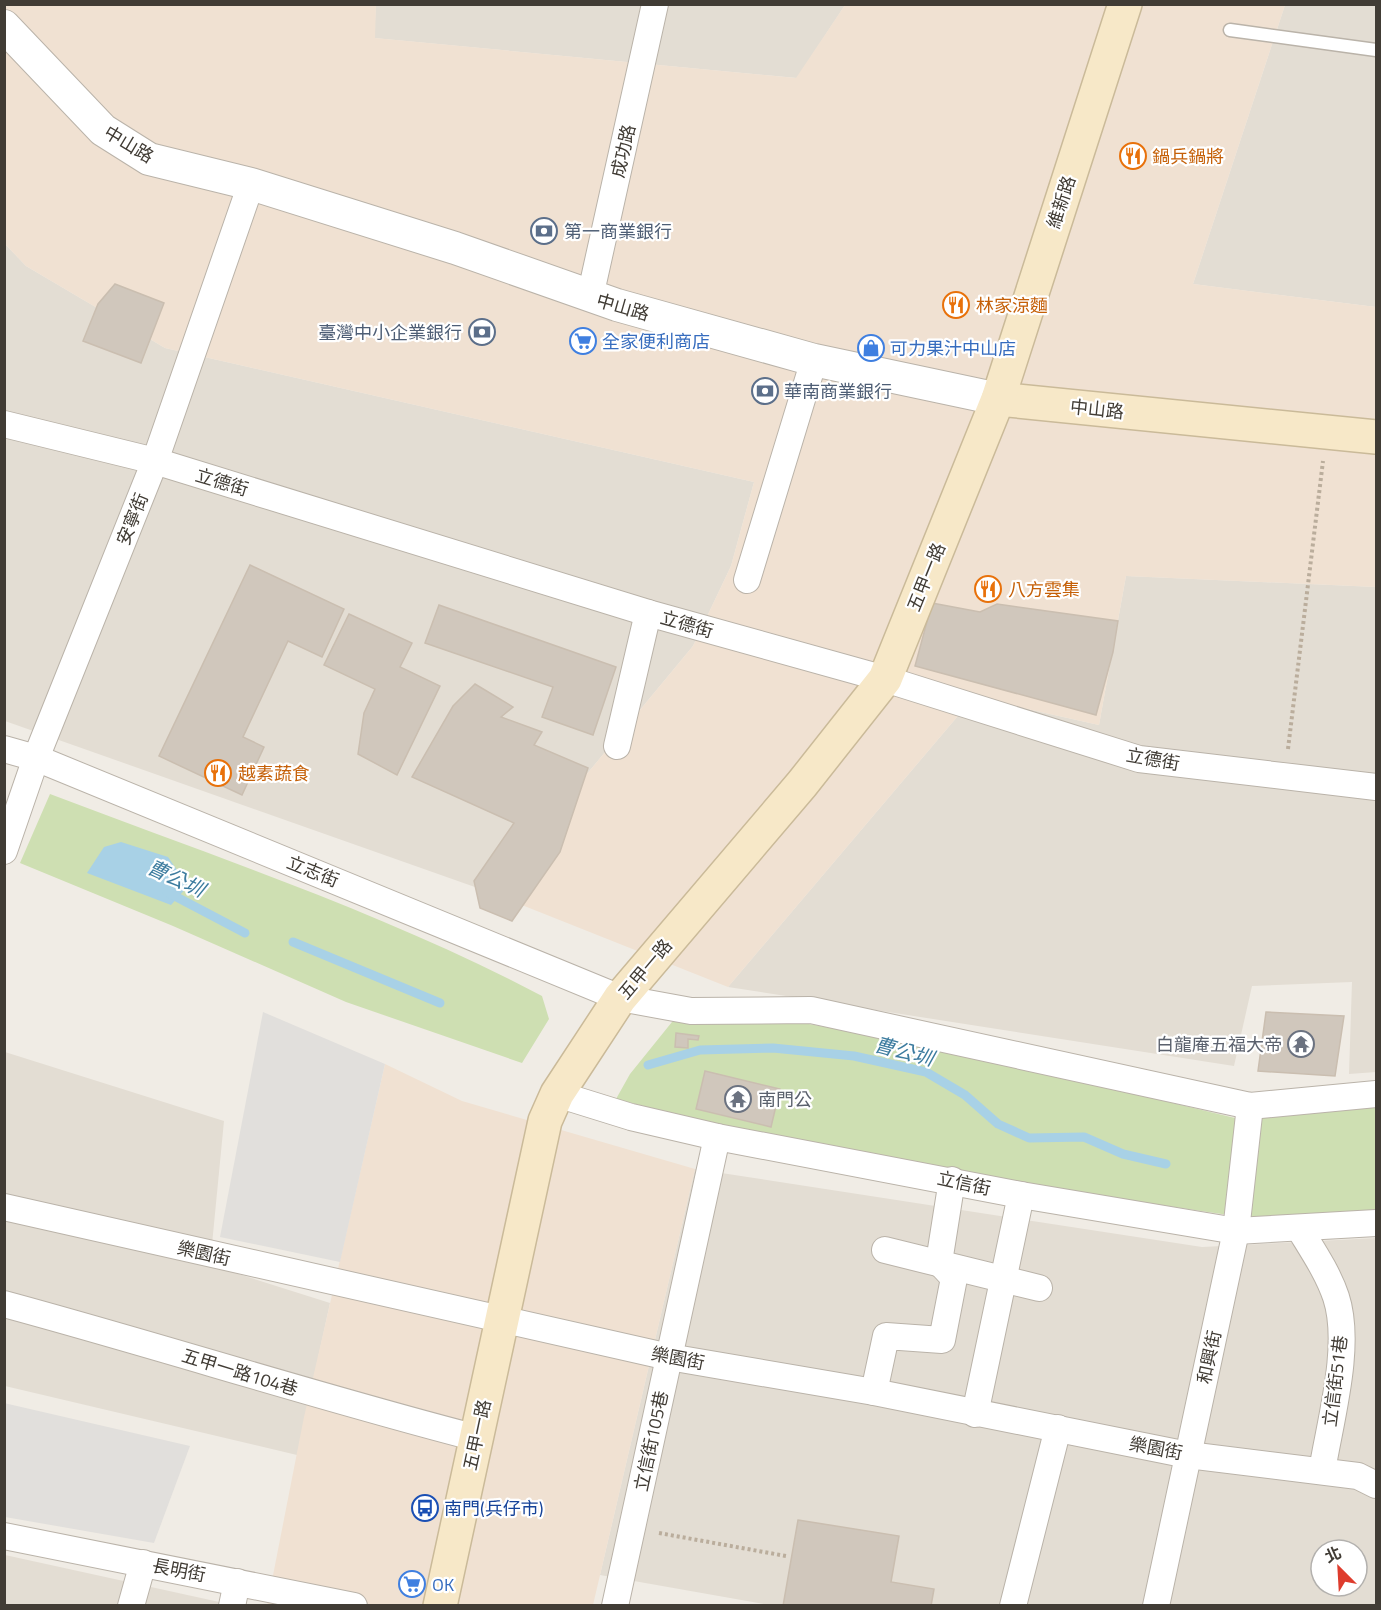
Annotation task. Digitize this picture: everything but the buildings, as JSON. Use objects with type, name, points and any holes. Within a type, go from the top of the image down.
[{"type":"main road","name":"維新路","points":[[998,399],[1125,4]]},
{"type":"main road","name":"中山路","points":[[998,399],[1377,437]]},
{"type":"main road","name":"五甲一路","points":[[440,1605],[545,1121],[558,1094],[620,998],[801,784],[885,679],[998,399]]},
{"type":"street","name":"成功路","points":[[590,297],[656,4]]},
{"type":"street","name":"中山路","points":[[4,26],[103,130],[149,159],[250,184],[455,248],[590,297],[814,360],[998,399]]},
{"type":"street","name":"安寧街","points":[[4,851],[36,758],[155,461],[250,184]]},
{"type":"street","points":[[747,580],[814,360]]},
{"type":"street","name":"立德街","points":[[4,424],[155,461],[648,613],[885,679],[1139,759],[1377,787]]},
{"type":"street","points":[[617,746],[648,613]]},
{"type":"street","name":"立志街","points":[[4,748],[36,758],[620,998]]},
{"type":"street","points":[[620,998],[691,1011],[811,1010],[1250,1106],[1377,1094]]},
{"type":"street","name":"立信街","points":[[558,1094],[631,1117],[717,1137],[952,1180],[1021,1195],[1236,1231],[1377,1223]]},
{"type":"street","name":"和興街","points":[[1156,1605],[1236,1231],[1250,1106]]},
{"type":"street","name":"立信街105巷","points":[[615,1605],[717,1137]]},
{"type":"street","points":[[939,1262],[952,1180]]},
{"type":"street","points":[[975,1414],[1021,1195]]},
{"type":"street","name":"樂園街","points":[[4,1208],[669,1357],[874,1392],[1188,1455],[1322,1471],[1367,1480]]},
{"type":"street","name":"立信街51巷","points":[[1299,1228],[1327,1274],[1337,1299],[1342,1326],[1339,1368],[1322,1471]]},
{"type":"street","points":[[885,1250],[1039,1288]]},
{"type":"street","points":[[874,1392],[886,1336],[942,1340],[954,1278],[939,1262]]},
{"type":"street","name":"五甲一路104巷","points":[[4,1304],[117,1335],[352,1406],[477,1438]]},
{"type":"street","points":[[1013,1605],[1058,1428]]},
{"type":"street","name":"長明街","points":[[4,1536],[142,1563],[235,1594],[354,1605]]},
{"type":"street","points":[[131,1605],[142,1563]]},
{"type":"lane","points":[[1230,30],[1377,50]]},
{"type":"path","points":[[1284,776],[1326,432]]},
{"type":"path","points":[[632,1528],[786,1556]]},
{"type":"shaded area","points":[[5,5],[376,5],[375,38],[796,78],[845,5],[1285,5],[1193,284],[1376,307],[1376,587],[1126,576],[1099,725],[974,697],[728,987],[489,892],[693,646],[731,566],[754,482],[165,348],[26,266],[5,244]]},
{"type":"shaded area","points":[[376,5],[845,5],[797,78],[374,38]]},
{"type":"shaded area","points":[[1285,5],[1376,5],[1376,307],[1193,284]]},
{"type":"shaded area","points":[[5,244],[26,266],[165,348],[754,482],[731,566],[693,646],[489,892],[5,721]]},
{"type":"shaded area","points":[[1126,576],[1376,587],[1376,1072],[1349,1074],[1352,982],[1252,986],[1234,1066],[728,987],[974,697],[1099,725]]},
{"type":"shaded area","points":[[263,1012],[385,1064],[340,1262],[220,1237]]},
{"type":"shaded area","points":[[5,1052],[224,1121],[210,1265],[330,1303],[297,1455],[5,1386]]},
{"type":"shaded area","points":[[385,1064],[462,1101],[695,1169],[593,1605],[267,1606],[304,1417]]},
{"type":"shaded area","points":[[695,1169],[1202,1247],[1376,1238],[1376,1605],[775,1606],[600,1575]]},
{"type":"shaded area","points":[[4,1403],[190,1446],[154,1543],[5,1517]]},
{"type":"shaded area","points":[[5,1555],[233,1605],[5,1605]]},
{"type":"green space","points":[[50,794],[361,912],[422,938],[542,996],[549,1019],[522,1063],[346,1002],[173,926],[20,863]]},
{"type":"green space","points":[[676,1017],[787,1020],[957,1051],[1235,1118],[1376,1107],[1376,1210],[1276,1222],[1080,1193],[763,1136],[616,1099],[630,1074]]},
{"type":"water","points":[[121,842],[168,857],[188,886],[171,905],[87,873],[104,847]]},
{"type":"waterway","name":"曹公圳","points":[[167,892],[245,933]]},
{"type":"waterway","name":"曹公圳","points":[[293,942],[440,1003]]},
{"type":"waterway","name":"曹公圳","points":[[648,1065],[700,1050],[773,1048],[854,1056],[926,1072],[965,1095],[998,1124],[1029,1138],[1084,1137],[1123,1154],[1166,1164]]},
{"type":"place","name":"鍋兵鍋將","points":[[1133,156]]},
{"type":"place","name":"第一商業銀行","points":[[544,231]]},
{"type":"place","name":"林家涼麵","points":[[956,305]]},
{"type":"place","name":"臺灣中小企業銀行","points":[[482,332]]},
{"type":"place","name":"全家便利商店","points":[[583,341]]},
{"type":"place","name":"可力果汁中山店","points":[[871,348]]},
{"type":"place","name":"華南商業銀行","points":[[765,391]]},
{"type":"place","name":"八方雲集","points":[[988,589]]},
{"type":"place","name":"越素蔬食","points":[[218,773]]},
{"type":"place","name":"白龍庵五福大帝","points":[[1301,1044]]},
{"type":"place","name":"南門公","points":[[738,1099]]},
{"type":"place","name":"南門(兵仔市)","points":[[425,1508]]},
{"type":"place","name":"OK","points":[[412,1584]]}]
